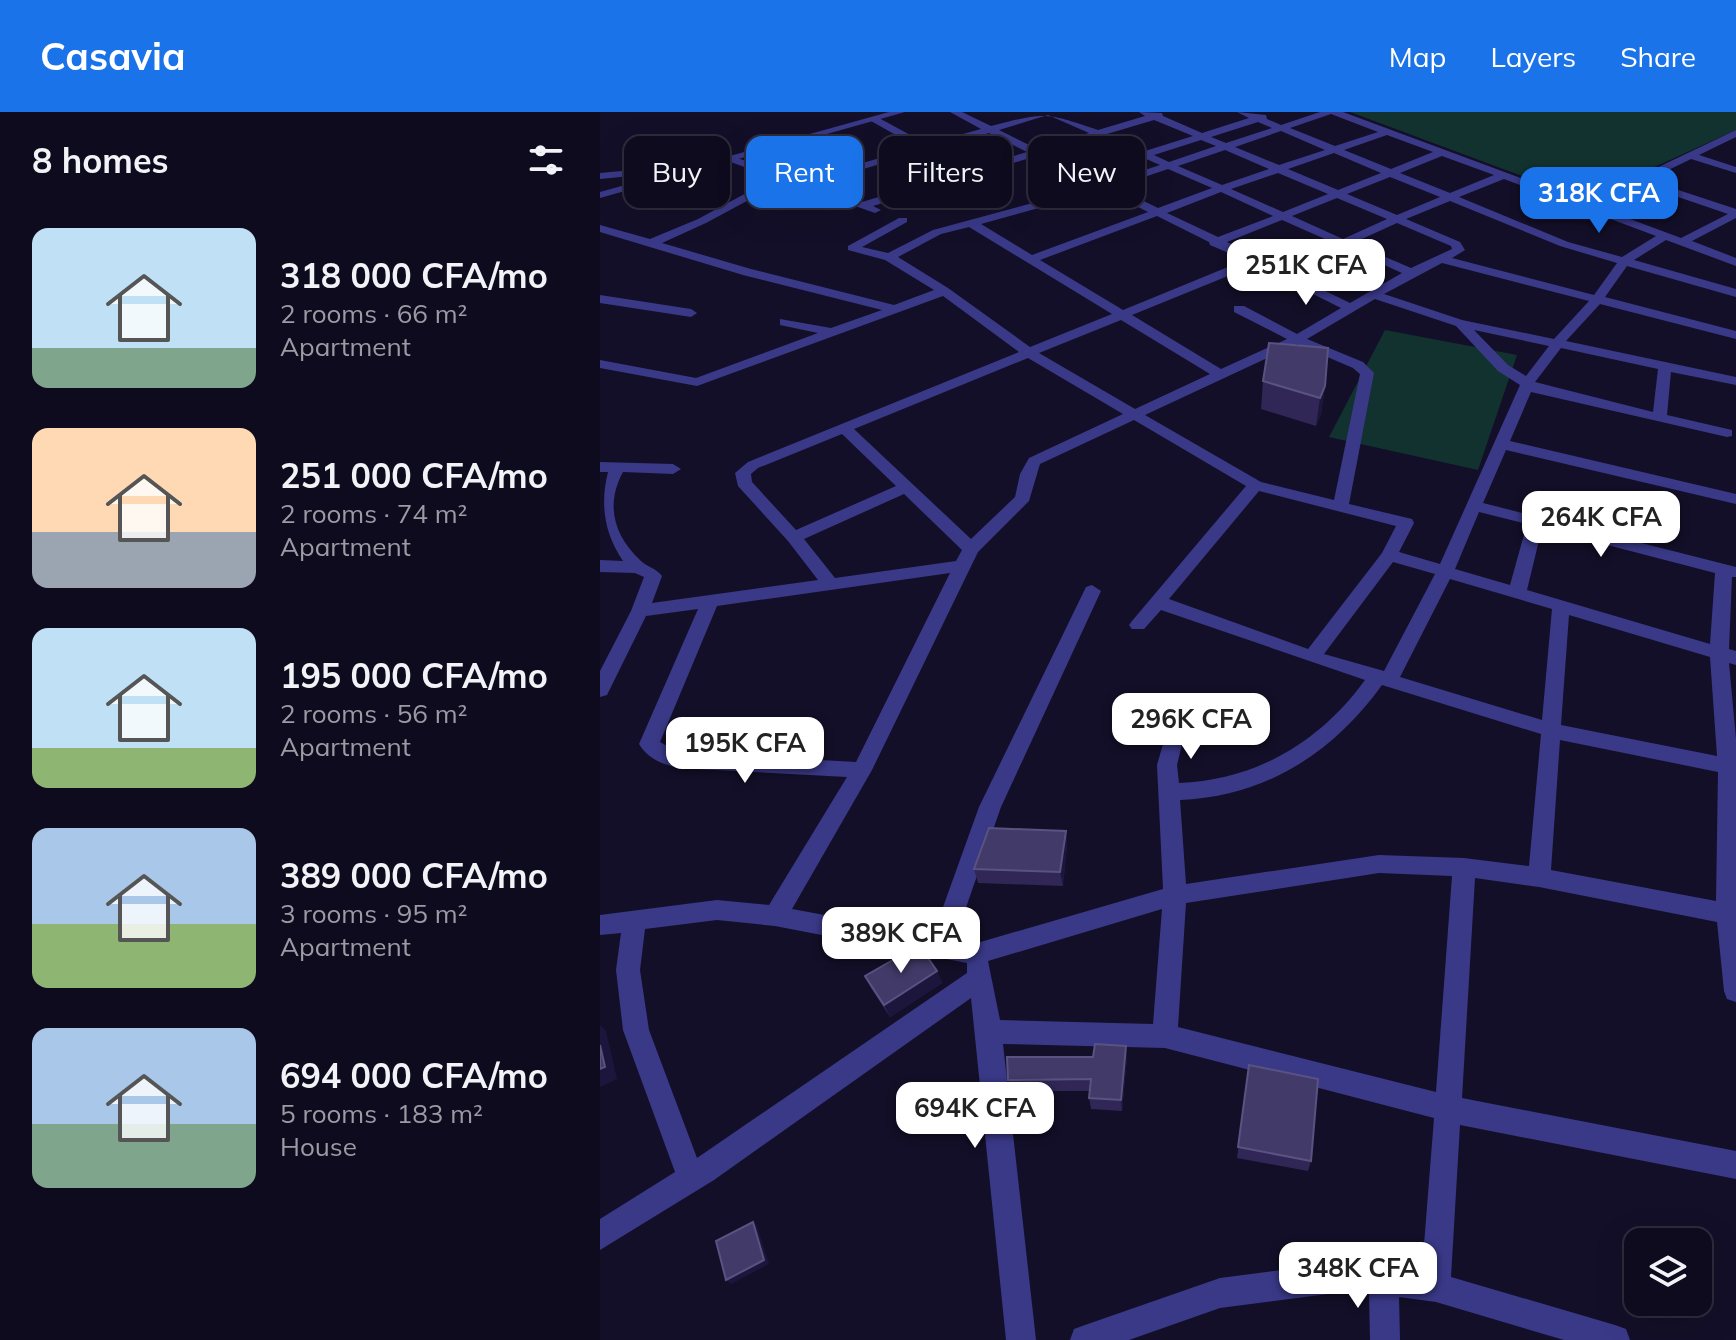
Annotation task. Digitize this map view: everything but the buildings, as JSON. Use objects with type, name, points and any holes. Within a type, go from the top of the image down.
[{"type":"street","points":[[732,159],[900,112]]},
{"type":"street","points":[[955,112],[1028,148]]},
{"type":"street","points":[[967,136],[1049,112],[1101,136]]},
{"type":"street","points":[[1089,136],[1149,114],[1170,112]]},
{"type":"street","points":[[1242,112],[1393,171],[1564,244],[1736,293]]},
{"type":"street","points":[[1145,155],[1278,112]]},
{"type":"street","points":[[1145,174],[1331,112],[1736,262]]},
{"type":"street","points":[[775,916],[862,770],[967,558],[1023,498],[1034,461],[1297,339],[1411,273],[1459,250],[1460,247],[1149,114]]},
{"type":"street","points":[[874,119],[904,136]]},
{"type":"street","points":[[1029,260],[1220,189],[1387,132]]},
{"type":"street","points":[[1586,206],[1736,133]]},
{"type":"street","points":[[1214,243],[1443,152]]},
{"type":"street","points":[[1145,155],[1411,273]]},
{"type":"street","points":[[1690,155],[1736,170]]},
{"type":"street","points":[[732,159],[746,164]]},
{"type":"street","points":[[600,176],[624,174]]},
{"type":"street","points":[[1278,273],[1396,219],[1504,175]]},
{"type":"street","points":[[1639,180],[1736,214]]},
{"type":"street","points":[[600,195],[624,189]]},
{"type":"street","points":[[652,243],[746,197]]},
{"type":"street","points":[[863,205],[879,200]]},
{"type":"street","points":[[863,205],[937,232]]},
{"type":"street","points":[[1145,207],[1351,308]]},
{"type":"street","points":[[889,257],[937,232],[1029,208]]},
{"type":"street","points":[[1682,242],[1736,214]]},
{"type":"street","points":[[903,220],[852,248],[889,257],[944,291],[1029,353],[1255,485],[1341,504],[1406,523],[1389,555],[1312,657]]},
{"type":"street","points":[[973,224],[1221,375]]},
{"type":"street","points":[[600,228],[747,272],[895,309]]},
{"type":"street","points":[[1169,792],[1204,792],[1264,776],[1309,749],[1348,716],[1383,677],[1445,572],[1527,384],[1598,298],[1624,261],[1665,236]]},
{"type":"street","points":[[1441,259],[1736,335]]},
{"type":"street","points":[[829,583],[794,537],[744,483],[743,473],[753,465],[1252,262]]},
{"type":"street","points":[[600,364],[697,382],[944,291]]},
{"type":"street","points":[[1374,295],[1459,323],[1736,381]]},
{"type":"street","points":[[600,299],[691,313]]},
{"type":"street","points":[[1239,309],[1297,339],[1358,365],[1367,373],[1341,504]]},
{"type":"street","points":[[785,322],[831,332]]},
{"type":"street","points":[[1459,323],[1503,368],[1527,384],[1551,393],[1727,433]]},
{"type":"street","points":[[1660,416],[1665,366]]},
{"type":"street","points":[[844,428],[907,487],[967,558]]},
{"type":"street","points":[[1501,444],[1736,499]]},
{"type":"street","points":[[636,567],[606,520],[603,510],[609,467],[673,469]]},
{"type":"street","points":[[1138,625],[1255,485]]},
{"type":"street","points":[[794,537],[907,487]]},
{"type":"street","points":[[1476,506],[1730,571],[1728,656],[1736,991]]},
{"type":"street","points":[[1517,593],[1536,521]]},
{"type":"street","points":[[1389,555],[1728,656]]},
{"type":"street","points":[[640,611],[829,583],[967,558]]},
{"type":"street","points":[[600,566],[636,567],[647,570],[653,576],[640,611],[600,690]]},
{"type":"street","points":[[940,948],[990,807],[1092,591]]},
{"type":"street","points":[[710,602],[649,744],[663,756],[678,760],[862,770]]},
{"type":"street","points":[[1158,602],[1312,657],[1551,730],[1732,767]]},
{"type":"street","points":[[1539,877],[1561,606]]},
{"type":"street","points":[[1165,1036],[1175,895],[1167,765],[1176,728]]},
{"type":"street","points":[[600,1236],[691,1178],[978,966],[1175,895],[1379,864],[1464,867],[1539,877],[1732,913]]},
{"type":"street","points":[[1436,1287],[1464,867]]},
{"type":"street","points":[[600,925],[717,910],[775,916],[940,948],[978,966]]},
{"type":"street","points":[[635,920],[628,970],[636,1030],[691,1178]]},
{"type":"street","points":[[978,966],[989,1032],[1021,1340]]},
{"type":"street","points":[[989,1032],[1165,1036],[1449,1109],[1736,1165]]},
{"type":"street","points":[[1085,1340],[1220,1293],[1336,1278],[1384,1278],[1436,1287],[1615,1340]]},
{"type":"street","points":[[1384,1278],[1385,1340]]},
{"type":"green space","points":[[1350,112],[1736,112],[1736,130],[1584,199]]},
{"type":"green space","points":[[1385,330],[1517,355],[1478,470],[1329,437]]}]
